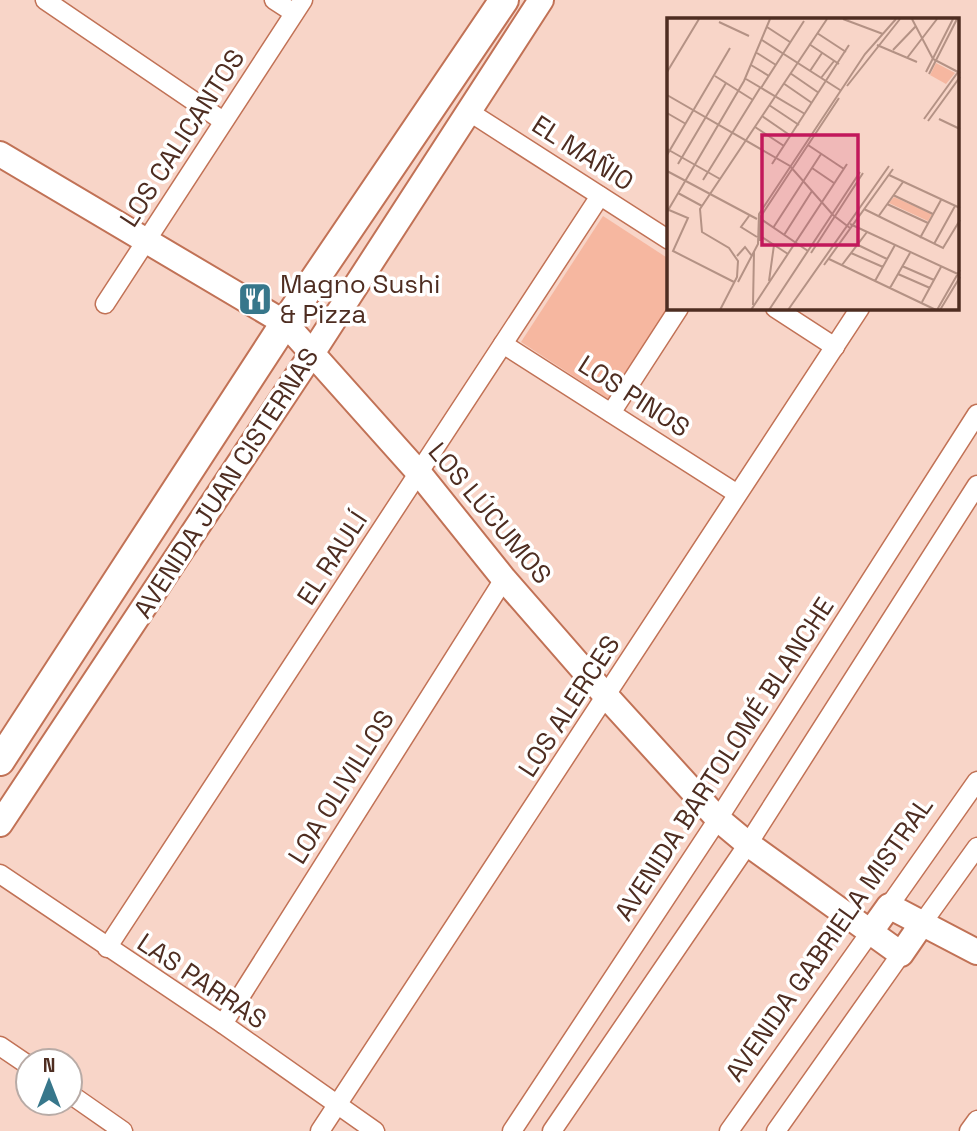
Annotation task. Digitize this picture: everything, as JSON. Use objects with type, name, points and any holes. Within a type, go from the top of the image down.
[{"type":"main road","name":"AVENIDA JUAN CISTERNAS","points":[[0,761],[285,323],[504,0]]},
{"type":"street","points":[[44,0],[223,121]]},
{"type":"street","points":[[274,0],[298,7]]},
{"type":"street","name":"AVENIDA JUAN CISTERNAS","points":[[0,824],[311,355],[541,0]]},
{"type":"street","name":"LOS CALICANTOS","points":[[105,304],[298,7]]},
{"type":"street","name":"EL MAÑIO","points":[[468,111],[667,239]]},
{"type":"street","name":"LOS LÚCUMOS","points":[[0,154],[285,323],[419,472],[504,579],[607,697],[718,819],[869,934],[901,954]]},
{"type":"street","name":"EL RAULÍ","points":[[107,948],[600,196]]},
{"type":"street","points":[[611,413],[678,310]]},
{"type":"street","points":[[778,310],[835,347]]},
{"type":"street","name":"LOS ALERCES","points":[[320,1131],[607,697],[736,493],[859,310]]},
{"type":"street","name":"LOS PINOS","points":[[503,344],[736,493]]},
{"type":"street","name":"AVENIDA BARTOLOMÉ BLANCHE","points":[[512,1131],[718,819],[977,414]]},
{"type":"street","points":[[552,1131],[748,844],[977,485]]},
{"type":"street","name":"LOA OLIVILLOS","points":[[223,1024],[504,579]]},
{"type":"street","name":"AVENIDA GABRIELA MISTRAL","points":[[729,1131],[977,781]]},
{"type":"street","points":[[776,1131],[977,847]]},
{"type":"street","name":"LAS PARRAS","points":[[0,874],[223,1024],[337,1107],[375,1131]]},
{"type":"street","points":[[889,906],[977,952]]},
{"type":"street","points":[[84,1104],[122,1130]]},
{"type":"shaded area","points":[[603,216],[667,258],[668,310],[610,400],[521,342]]},
{"type":"place","name":"Magno Sushi & Pizza","points":[[255,299]]}]
